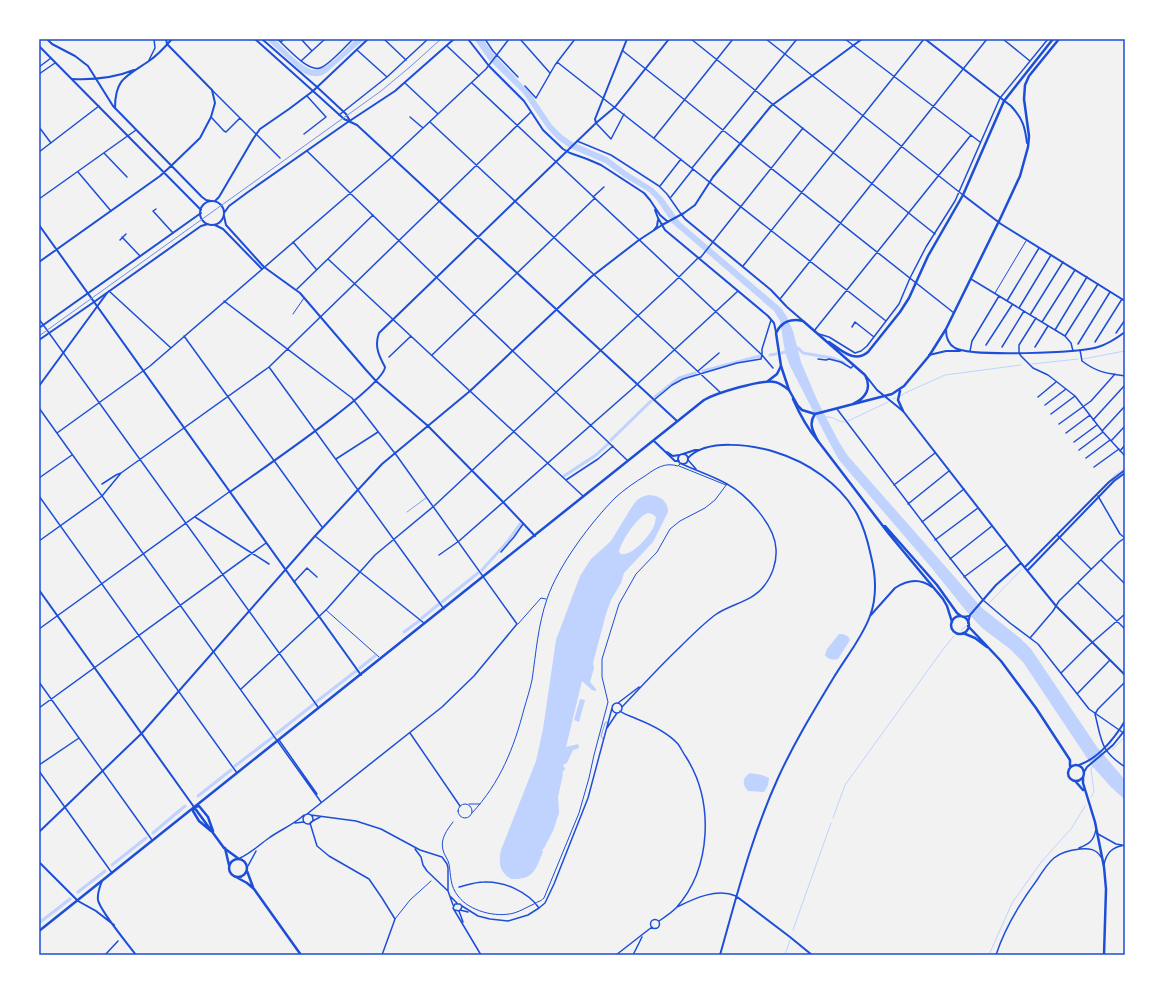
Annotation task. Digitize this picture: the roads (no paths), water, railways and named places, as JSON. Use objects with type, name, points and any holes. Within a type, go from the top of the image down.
[{"type":"main road","points":[[820,336],[852,357],[864,356],[900,312],[909,298],[928,256],[963,195],[1004,101],[1031,62],[1053,39]]},
{"type":"main road","points":[[792,397],[802,410],[815,414],[885,396],[900,390],[929,356],[946,329],[1020,176],[1028,146],[1024,94],[1028,79],[1059,39]]},
{"type":"main road","points":[[853,404],[862,398],[867,391],[868,383],[865,375],[803,321],[789,321],[781,325],[776,333],[781,366],[789,390],[805,424],[852,487],[947,606],[953,630],[976,638],[994,653]]},
{"type":"main road","points":[[39,931],[629,462],[704,400],[721,393],[768,381],[777,374],[781,366]]},
{"type":"main road","points":[[768,381],[779,383],[789,390]]},
{"type":"main road","points":[[900,390],[898,400],[903,410]]},
{"type":"main road","points":[[815,414],[812,418],[811,425],[818,441]]},
{"type":"main road","points":[[880,522],[891,532],[957,613],[962,616],[968,625],[994,653],[1036,708],[1070,760],[1068,776],[1071,780],[1076,781],[1087,796]]},
{"type":"main road","points":[[952,622],[956,617],[962,616]]},
{"type":"main road","points":[[963,633],[968,625]]},
{"type":"main road","points":[[1065,753],[1082,768],[1084,772],[1083,783],[1098,834],[1106,889],[1104,955]]},
{"type":"main road","points":[[1070,766],[1078,765]]},
{"type":"main road","points":[[1076,781],[1083,777]]},
{"type":"main road","points":[[194,807],[224,848],[230,866],[230,873],[247,882],[254,889]]},
{"type":"main road","points":[[224,848],[245,860],[248,866],[247,870],[242,876],[236,877]]},
{"type":"main road","points":[[230,866],[233,861],[240,858]]},
{"type":"main road","points":[[247,870],[254,889],[301,955]]},
{"type":"street","points":[[47,39],[51,43],[75,56],[88,66],[115,108],[136,130],[205,200],[215,201],[222,206],[226,225],[263,268]]},
{"type":"street","points":[[150,60],[155,48],[154,39]]},
{"type":"street","points":[[166,39],[167,44],[280,158]]},
{"type":"street","points":[[115,108],[116,94],[121,82],[128,75],[150,60],[172,39]]},
{"type":"street","points":[[255,39],[339,115],[357,125],[677,422]]},
{"type":"street","points":[[262,39],[344,112],[350,121]]},
{"type":"street","points":[[277,39],[309,67],[319,68],[324,66],[354,39]]},
{"type":"street","points":[[281,42],[284,39]]},
{"type":"street","points":[[302,39],[312,51]]},
{"type":"street","points":[[301,61],[324,39]]},
{"type":"street","points":[[215,201],[218,199],[256,133],[313,92],[368,39]]},
{"type":"street","points":[[384,39],[406,60]]},
{"type":"street","points":[[422,39],[425,42]]},
{"type":"street","points":[[339,115],[387,77],[428,39]]},
{"type":"street","points":[[215,224],[220,222],[229,206],[405,83],[447,46],[458,39]]},
{"type":"street","points":[[484,39],[497,56],[518,77]]},
{"type":"street","points":[[57,433],[143,371],[172,348],[224,301],[392,157],[492,63],[510,39]]},
{"type":"street","points":[[520,39],[550,73]]},
{"type":"street","points":[[525,86],[536,98],[557,62],[575,39]]},
{"type":"street","points":[[624,114],[611,139],[596,123],[595,119],[627,39]]},
{"type":"street","points":[[39,629],[315,430],[376,381],[384,372],[385,367],[378,353],[378,335],[576,142],[615,107],[669,39]]},
{"type":"street","points":[[691,39],[935,234]]},
{"type":"street","points":[[654,138],[733,39]]},
{"type":"street","points":[[766,39],[998,222],[1125,301]]},
{"type":"street","points":[[670,198],[797,39]]},
{"type":"street","points":[[844,39],[980,143]]},
{"type":"street","points":[[39,832],[142,733],[322,527],[394,452],[470,391],[594,274],[639,240],[695,205],[710,182],[740,143],[773,105],[862,39]]},
{"type":"street","points":[[743,266],[925,39],[1004,101],[1020,116],[1025,128],[1028,146]]},
{"type":"street","points":[[780,299],[987,39]]},
{"type":"street","points":[[1003,39],[1031,62]]},
{"type":"street","points":[[818,334],[829,337],[851,352],[856,353],[861,351],[874,337],[899,304],[910,278],[952,207],[1000,98],[1031,62],[1048,39]]},
{"type":"street","points":[[468,40],[489,66],[520,97],[546,134],[566,152],[601,165],[644,193],[660,215],[669,221]]},
{"type":"street","points":[[39,46],[201,210]]},
{"type":"street","points":[[447,46],[479,76]]},
{"type":"street","points":[[356,49],[387,77]]},
{"type":"street","points":[[623,50],[954,312]]},
{"type":"street","points":[[39,67],[51,58]]},
{"type":"street","points":[[39,74],[56,62]]},
{"type":"street","points":[[557,62],[886,321]]},
{"type":"street","points":[[72,79],[89,80],[107,77],[123,74],[138,68]]},
{"type":"street","points":[[405,83],[438,114]]},
{"type":"street","points":[[472,83],[762,355],[773,368]]},
{"type":"street","points":[[39,262],[165,172],[200,138],[211,117],[215,103],[212,90]]},
{"type":"street","points":[[304,134],[326,117],[307,96]]},
{"type":"street","points":[[39,152],[99,106]]},
{"type":"street","points":[[102,484],[140,460],[269,367],[531,112]]},
{"type":"street","points":[[211,117],[226,132],[240,118]]},
{"type":"street","points":[[410,117],[423,128]]},
{"type":"street","points":[[430,122],[721,393]]},
{"type":"street","points":[[39,127],[51,143]]},
{"type":"street","points":[[241,689],[326,610],[375,555],[434,506],[698,258],[701,257],[803,128]]},
{"type":"street","points":[[39,200],[136,130]]},
{"type":"street","points":[[814,331],[971,135]]},
{"type":"street","points":[[576,142],[611,155],[659,186],[670,198],[685,219],[772,290],[803,321]]},
{"type":"street","points":[[307,151],[512,351],[629,462]]},
{"type":"street","points":[[104,153],[127,177]]},
{"type":"street","points":[[659,186],[681,159]]},
{"type":"street","points":[[78,172],[111,211]]},
{"type":"street","points":[[432,355],[604,187]]},
{"type":"street","points":[[208,224],[203,220],[201,210],[205,204],[211,201]]},
{"type":"street","points":[[654,206],[658,218],[667,231],[771,319],[775,326],[776,333]]},
{"type":"street","points":[[156,209],[153,211],[173,233]]},
{"type":"street","points":[[39,328],[201,213]]},
{"type":"street","points":[[297,290],[373,215]]},
{"type":"street","points":[[654,230],[658,224],[658,218]]},
{"type":"street","points":[[39,340],[201,226],[215,224],[222,227],[263,268],[297,290],[347,350],[376,381],[428,426],[535,536]]},
{"type":"street","points":[[39,225],[361,675]]},
{"type":"street","points":[[120,240],[126,234]]},
{"type":"street","points":[[122,237],[140,256]]},
{"type":"street","points":[[995,294],[1027,240]]},
{"type":"street","points":[[293,242],[317,270]]},
{"type":"street","points":[[1007,301],[1039,248]]},
{"type":"street","points":[[1019,308],[1051,255]]},
{"type":"street","points":[[328,259],[584,497]]},
{"type":"street","points":[[1030,315],[1063,262]]},
{"type":"street","points":[[1042,322],[1075,270]]},
{"type":"street","points":[[1055,330],[1087,277]]},
{"type":"street","points":[[971,279],[1065,336],[1073,351]]},
{"type":"street","points":[[1065,336],[1098,284]]},
{"type":"street","points":[[39,386],[109,291]]},
{"type":"street","points":[[109,291],[172,348]]},
{"type":"street","points":[[439,555],[458,541],[637,385],[738,291]]},
{"type":"street","points":[[1078,344],[1110,292]]},
{"type":"street","points":[[970,352],[972,341],[999,296]]},
{"type":"street","points":[[293,314],[305,298]]},
{"type":"street","points":[[1095,342],[1122,299]]},
{"type":"street","points":[[224,301],[354,400],[434,506],[517,624]]},
{"type":"street","points":[[986,345],[1012,304]]},
{"type":"street","points":[[1002,347],[1024,311]]},
{"type":"street","points":[[1036,318],[1019,345],[1019,353],[1029,365],[1048,375],[1075,396],[1102,432],[1125,456]]},
{"type":"street","points":[[39,319],[319,709]]},
{"type":"street","points":[[654,401],[676,382],[761,358],[771,319]]},
{"type":"street","points":[[1116,333],[1125,320]]},
{"type":"street","points":[[852,327],[855,322],[874,337]]},
{"type":"street","points":[[1035,347],[1048,326]]},
{"type":"street","points":[[946,329],[946,339],[951,345],[960,350],[970,352]]},
{"type":"street","points":[[929,356],[946,351],[1019,353],[1053,353],[1073,351],[1104,346],[1125,332]]},
{"type":"street","points":[[184,336],[322,527]]},
{"type":"street","points":[[389,357],[411,336]]},
{"type":"street","points":[[1080,350],[1081,359],[1085,363],[1103,373],[1125,376]]},
{"type":"street","points":[[698,371],[719,353]]},
{"type":"street","points":[[818,359],[829,359],[841,362],[849,368],[854,365]]},
{"type":"street","points":[[269,367],[444,609]]},
{"type":"street","points":[[1059,424],[1091,401],[1116,374]]},
{"type":"street","points":[[865,375],[875,387],[903,410],[1020,562],[1056,606],[1125,675]]},
{"type":"street","points":[[1038,397],[1056,382]]},
{"type":"street","points":[[1093,420],[1125,385]]},
{"type":"street","points":[[1045,405],[1066,389]]},
{"type":"street","points":[[1052,414],[1075,396]]},
{"type":"street","points":[[1080,450],[1102,432],[1125,406]]},
{"type":"street","points":[[39,408],[279,740],[322,802]]},
{"type":"street","points":[[836,408],[935,540],[983,600],[1038,644],[1089,709],[1124,734]]},
{"type":"street","points":[[1066,433],[1090,415]]},
{"type":"street","points":[[1074,442],[1097,425]]},
{"type":"street","points":[[1086,458],[1111,440],[1125,426]]},
{"type":"street","points":[[336,459],[378,432]]},
{"type":"street","points":[[620,711],[622,706],[640,686],[698,629],[715,615],[753,596],[764,587],[771,575],[775,561],[776,549],[773,535],[766,521],[749,502],[727,485],[675,461],[654,441]]},
{"type":"street","points":[[666,452],[673,456],[695,450],[733,444],[763,448],[783,454],[802,463],[823,476],[835,486],[850,503],[858,516],[868,543],[875,583],[873,607],[870,617],[862,633],[827,689],[781,772],[744,866],[720,955]]},
{"type":"street","points":[[566,480],[598,459],[613,446]]},
{"type":"street","points":[[1094,467],[1125,446]]},
{"type":"street","points":[[678,466],[681,463],[686,463],[692,454],[701,450]]},
{"type":"street","points":[[894,485],[936,452]]},
{"type":"street","points":[[39,478],[72,454]]},
{"type":"street","points":[[683,454],[686,455],[697,471]]},
{"type":"street","points":[[680,455],[678,459],[681,463]]},
{"type":"street","points":[[460,806],[458,812],[462,817],[468,817],[490,792],[507,761],[517,735],[531,682],[542,618],[547,599],[561,570],[580,541],[617,497],[658,467],[671,464],[727,485]]},
{"type":"street","points":[[1028,570],[1115,477],[1125,470]]},
{"type":"street","points":[[908,504],[950,471]]},
{"type":"street","points":[[39,541],[102,496],[121,473]]},
{"type":"street","points":[[1025,567],[1098,496],[1125,473]]},
{"type":"street","points":[[452,822],[442,840],[442,849],[449,864],[450,881],[456,893],[463,901],[473,908],[491,914],[514,913],[540,902],[547,892],[579,813],[608,705],[602,677],[602,660],[619,604],[636,574],[657,552],[672,526],[704,508],[714,500],[727,485]]},
{"type":"street","points":[[922,522],[964,489]]},
{"type":"street","points":[[39,496],[237,773]]},
{"type":"street","points":[[1030,638],[1078,582],[1125,538],[1120,534],[1098,496]]},
{"type":"street","points":[[935,540],[978,508]]},
{"type":"street","points":[[195,517],[269,564]]},
{"type":"street","points":[[501,552],[523,524]]},
{"type":"street","points":[[950,559],[992,526]]},
{"type":"street","points":[[1057,535],[1091,569]]},
{"type":"street","points":[[315,536],[425,624]]},
{"type":"street","points":[[39,708],[266,543]]},
{"type":"street","points":[[964,577],[1007,545]]},
{"type":"street","points":[[1101,560],[1125,584]]},
{"type":"street","points":[[968,625],[970,615],[996,585],[1020,562]]},
{"type":"street","points":[[294,582],[306,568],[317,577]]},
{"type":"street","points":[[870,617],[896,588],[905,582],[921,581],[934,588]]},
{"type":"street","points":[[1078,582],[1125,629]]},
{"type":"street","points":[[39,590],[194,807]]},
{"type":"street","points":[[240,858],[256,849],[281,830],[309,814],[322,802],[441,708],[474,676],[517,624],[541,598],[547,599]]},
{"type":"street","points":[[326,610],[381,659]]},
{"type":"street","points":[[1061,673],[1092,642],[1125,614]]},
{"type":"street","points":[[962,616],[970,615]]},
{"type":"street","points":[[1077,694],[1110,660]]},
{"type":"street","points":[[39,682],[153,841]]},
{"type":"street","points":[[1125,682],[1098,709],[1096,714],[1104,748],[1125,767]]},
{"type":"street","points":[[451,897],[471,912],[490,919],[508,921],[528,915],[540,908],[545,903],[550,895],[588,798],[612,708],[614,704],[618,703],[640,686]]},
{"type":"street","points":[[618,703],[622,706]]},
{"type":"street","points":[[612,708],[614,712],[617,712]]},
{"type":"street","points":[[607,728],[617,712],[620,711],[654,726],[668,735],[678,745],[693,769],[702,794],[705,842],[699,868],[688,890],[676,908]]},
{"type":"street","points":[[1078,765],[1089,760],[1112,741],[1125,721]]},
{"type":"street","points":[[1084,772],[1091,763],[1124,734],[1125,730]]},
{"type":"street","points":[[410,734],[460,806]]},
{"type":"street","points":[[39,765],[79,738]]},
{"type":"street","points":[[39,771],[112,873]]},
{"type":"street","points":[[460,806],[464,804],[480,804]]},
{"type":"street","points":[[469,804],[472,809],[472,813]]},
{"type":"street","points":[[309,814],[320,817],[356,821],[381,829],[414,847],[442,858],[447,864],[448,891]]},
{"type":"street","points":[[309,814],[312,818],[311,822],[317,846],[321,851],[369,879],[395,920]]},
{"type":"street","points":[[304,816],[304,822]]},
{"type":"street","points":[[295,823],[311,822],[320,817]]},
{"type":"street","points":[[1077,849],[1090,843],[1093,839],[1095,833],[1095,822]]},
{"type":"street","points":[[1098,834],[1116,844],[1124,845]]},
{"type":"street","points":[[1104,867],[1106,857],[1109,852],[1114,848],[1124,845]]},
{"type":"street","points":[[414,847],[421,857],[423,866],[448,891],[455,910],[481,955]]},
{"type":"street","points":[[996,955],[1002,937],[1018,907],[1048,864],[1062,853],[1088,848],[1096,851],[1100,856],[1104,867]]},
{"type":"street","points":[[248,866],[256,849]]},
{"type":"street","points":[[39,862],[78,900],[114,924]]},
{"type":"street","points":[[103,880],[98,898],[104,912],[136,955]]},
{"type":"street","points":[[382,955],[395,920],[410,900],[431,881]]},
{"type":"street","points":[[458,887],[485,882],[498,883],[519,891],[540,908]]},
{"type":"street","points":[[659,921],[676,908],[691,900],[724,892],[736,896],[812,955]]},
{"type":"street","points":[[453,906],[457,903]]},
{"type":"street","points":[[462,906],[460,911],[463,924]]},
{"type":"street","points":[[455,910],[471,912]]},
{"type":"street","points":[[652,927],[652,920],[655,919],[659,921]]},
{"type":"street","points":[[616,955],[652,927],[658,928],[660,926],[659,921]]},
{"type":"street","points":[[633,955],[642,935]]},
{"type":"street","points":[[105,955],[118,942]]},
{"type":"lane","points":[[407,512],[427,497]]},
{"type":"lane","points":[[603,739],[601,736],[605,723],[608,721]]},
{"type":"water","points":[[266,39],[274,39],[299,62],[314,70],[320,69],[334,61],[356,39],[365,39],[326,73],[320,76],[314,76],[302,72]]},
{"type":"water","points":[[474,39],[483,39],[492,52],[531,94],[552,125],[562,135],[572,142],[607,157],[627,172],[653,188],[663,198],[680,222],[781,308],[793,331],[801,362],[818,402],[848,456],[982,608],[1020,638],[1031,649],[1097,747],[1125,780],[1125,800],[1093,767],[1023,662],[1010,649],[982,628],[967,612],[930,566],[839,460],[790,366],[785,352],[780,321],[774,311],[673,224],[656,199],[649,192],[624,177],[605,163],[570,148],[557,139],[547,128],[523,93],[489,60]]},
{"type":"water","points":[[646,495],[657,496],[663,499],[667,504],[668,512],[653,542],[624,573],[621,583],[611,600],[593,663],[594,668],[590,682],[596,691],[592,690],[582,681],[566,747],[578,744],[579,748],[573,750],[567,763],[563,765],[565,769],[562,773],[558,797],[559,813],[553,831],[542,850],[543,852],[533,873],[525,878],[511,879],[502,870],[500,863],[501,850],[536,761],[543,729],[556,640],[580,576],[591,559],[611,541],[635,503]],"holes":[[[648,513],[656,517],[650,533],[641,544],[631,552],[621,554],[619,552],[620,547],[630,530],[644,515]]]},
{"type":"water","points":[[839,634],[846,635],[850,640],[838,659],[829,659],[825,655],[827,649]]},
{"type":"water","points":[[580,699],[585,700],[579,722],[574,720]]},
{"type":"water","points":[[750,773],[769,778],[768,785],[764,792],[748,791],[744,784],[744,779]]},
{"type":"waterway","points":[[798,348],[803,353],[832,358],[844,363]]},
{"type":"waterway","points":[[1083,359],[1125,351]]},
{"type":"waterway","points":[[770,355],[776,354]]},
{"type":"waterway","points":[[703,371],[760,356]]},
{"type":"waterway","points":[[1032,364],[1078,359]]},
{"type":"waterway","points":[[905,393],[945,375],[1021,365]]},
{"type":"waterway","points":[[655,397],[679,378],[695,373]]},
{"type":"waterway","points":[[900,396],[904,394]]},
{"type":"waterway","points":[[611,440],[651,401]]},
{"type":"waterway","points":[[848,421],[888,402]]},
{"type":"waterway","points":[[826,417],[831,417],[844,422]]},
{"type":"waterway","points":[[564,476],[596,455],[608,444]]},
{"type":"waterway","points":[[1083,507],[1115,475],[1125,468]]},
{"type":"waterway","points":[[482,570],[508,541],[520,524]]},
{"type":"waterway","points":[[989,603],[1022,569]]},
{"type":"waterway","points":[[442,602],[478,573]]},
{"type":"waterway","points":[[422,618],[439,604]]},
{"type":"waterway","points":[[404,632],[419,621]]},
{"type":"waterway","points":[[961,630],[965,627]]},
{"type":"waterway","points":[[833,818],[845,785],[954,636]]},
{"type":"waterway","points":[[360,668],[375,656]]},
{"type":"waterway","points":[[316,702],[356,671]]},
{"type":"waterway","points":[[276,734],[314,704]]},
{"type":"waterway","points":[[235,766],[273,737]]},
{"type":"waterway","points":[[1112,750],[1124,738]]},
{"type":"waterway","points":[[1091,797],[1094,792],[1091,769],[1093,766]]},
{"type":"waterway","points":[[198,796],[231,770]]},
{"type":"waterway","points":[[153,833],[185,806]]},
{"type":"waterway","points":[[989,955],[1012,903],[1042,861],[1071,829],[1085,806]]},
{"type":"waterway","points":[[793,930],[831,823]]},
{"type":"waterway","points":[[112,865],[146,838]]},
{"type":"waterway","points":[[78,892],[105,871]]},
{"type":"waterway","points":[[39,923],[70,899]]},
{"type":"waterway","points":[[785,955],[790,940]]},
{"type":"tram line","points":[[39,336],[381,91],[441,39]]}]
